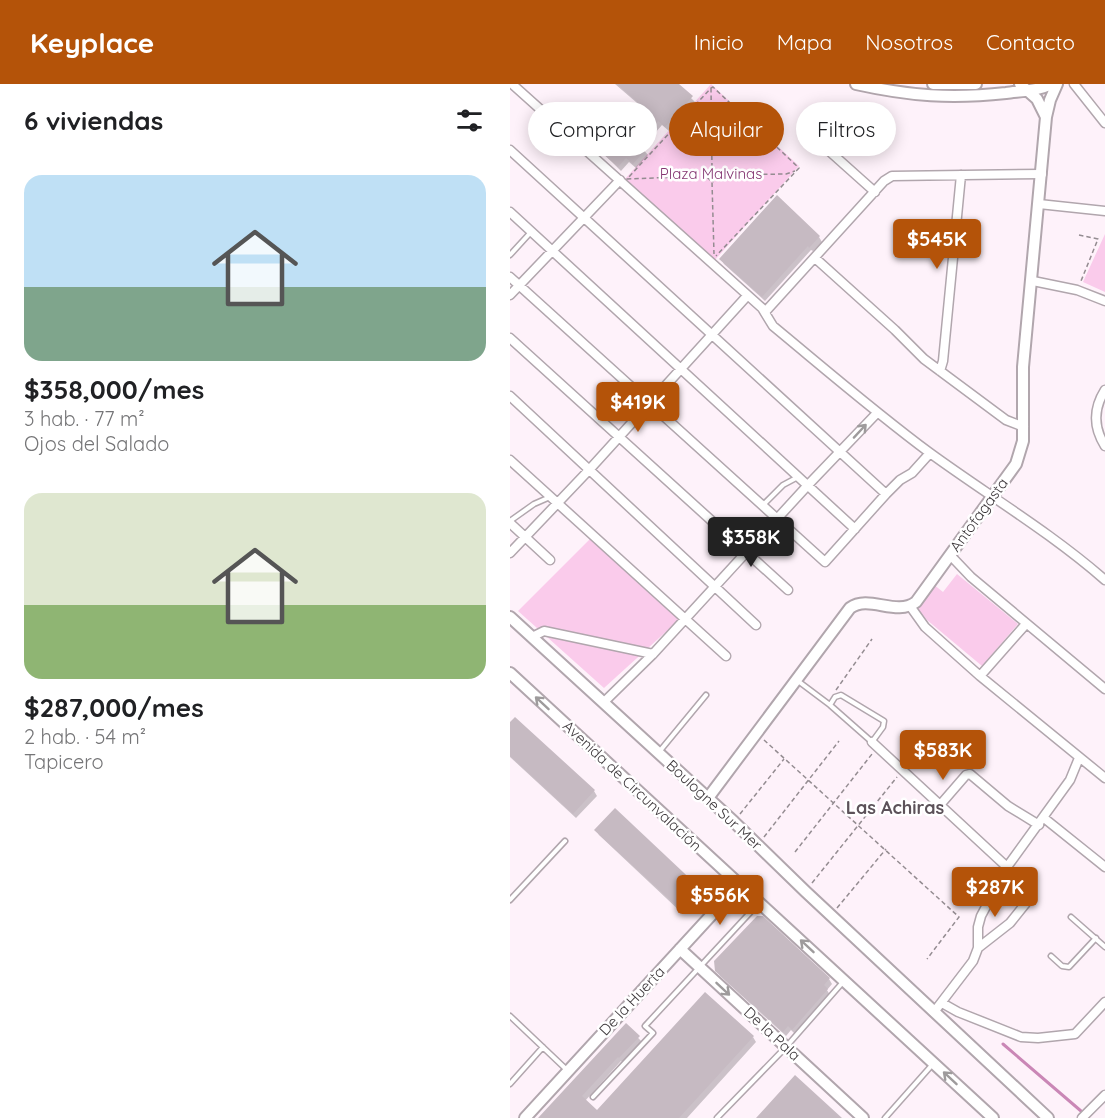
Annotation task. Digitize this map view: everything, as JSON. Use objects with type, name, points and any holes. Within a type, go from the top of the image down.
[{"type":"street","points":[[512,84],[624,180],[765,312],[773,326],[877,413],[992,497],[1059,541],[1105,580]]},
{"type":"street","points":[[856,84],[934,97],[970,97],[1051,84]]},
{"type":"street","points":[[933,84],[976,84]]},
{"type":"street","name":"Antofagasta","points":[[910,606],[916,602],[1016,464],[1021,450],[1024,427],[1023,367],[1033,281],[1046,117],[1057,84]]},
{"type":"street","points":[[1074,84],[1105,123]]},
{"type":"street","points":[[1024,87],[1037,99],[1046,117]]},
{"type":"street","points":[[510,150],[886,494]]},
{"type":"street","points":[[835,156],[875,192]]},
{"type":"street","points":[[765,312],[887,178],[897,175],[1042,174]]},
{"type":"street","points":[[940,371],[943,361],[961,175]]},
{"type":"street","points":[[510,295],[584,217],[624,180]]},
{"type":"street","points":[[1039,204],[1105,211]]},
{"type":"street","points":[[510,212],[855,529]]},
{"type":"street","points":[[814,258],[924,359],[1006,420],[1024,427]]},
{"type":"street","points":[[510,277],[825,562],[886,494],[900,480],[912,473],[930,453]]},
{"type":"street","points":[[1033,281],[1077,290],[1105,301]]},
{"type":"street","points":[[510,553],[554,500],[589,470],[747,296]]},
{"type":"street","points":[[510,338],[788,590]]},
{"type":"street","points":[[1105,390],[1097,404],[1096,418],[1097,429],[1105,446]]},
{"type":"street","points":[[510,396],[756,625]]},
{"type":"street","points":[[603,702],[653,654],[877,413]]},
{"type":"street","points":[[510,460],[726,657]]},
{"type":"street","points":[[510,522],[550,560]]},
{"type":"street","points":[[950,555],[970,578],[1105,689]]},
{"type":"street","points":[[708,798],[850,608],[862,603],[910,606],[925,627],[980,676],[1105,778]]},
{"type":"street","name":"Boulogne Sur Mer","points":[[510,616],[734,822],[1048,1118]]},
{"type":"street","points":[[980,676],[1026,624]]},
{"type":"street","points":[[532,637],[544,631],[653,654]]},
{"type":"street","name":"Avenida de Circunvalación","points":[[510,673],[993,1118]]},
{"type":"street","points":[[875,744],[1007,867]]},
{"type":"street","points":[[934,1012],[968,969],[978,948],[979,920],[1007,867],[1070,780],[1079,758]]},
{"type":"street","points":[[940,805],[966,775],[970,774],[1008,806],[1041,821],[1105,867]]},
{"type":"street","name":"De la Huerta","points":[[525,1118],[740,885]]},
{"type":"street","points":[[978,948],[1010,923],[1026,903]]},
{"type":"street","name":"De la Pala","points":[[680,949],[864,1118]]},
{"type":"street","points":[[942,1003],[958,1012],[1021,1037],[1038,1038],[1075,1034],[1105,1002]]},
{"type":"street","points":[[1082,1118],[1105,1095]]},
{"type":"lane","points":[[510,255],[531,232]]},
{"type":"lane","points":[[761,506],[783,485],[799,477]]},
{"type":"lane","points":[[510,522],[534,504],[554,500]]},
{"type":"lane","points":[[797,680],[875,744],[884,721],[840,695],[835,697],[830,705]]},
{"type":"lane","points":[[659,753],[706,695]]},
{"type":"lane","points":[[510,900],[565,841]]},
{"type":"lane","points":[[593,1098],[653,1033],[645,1026],[759,903]]},
{"type":"lane","points":[[1071,917],[1105,947]]},
{"type":"lane","points":[[1051,956],[1062,966],[1069,967],[1096,938]]},
{"type":"lane","points":[[717,1118],[786,1047],[844,981]]},
{"type":"lane","points":[[510,1016],[568,1071]]},
{"type":"lane","points":[[510,1084],[543,1047]]},
{"type":"lane","points":[[885,1118],[934,1063]]},
{"type":"path","points":[[711,88],[713,87],[799,168]]},
{"type":"path","points":[[624,180],[711,88]]},
{"type":"path","points":[[711,88],[712,169],[718,176]]},
{"type":"path","points":[[712,182],[718,176],[786,174],[799,168]]},
{"type":"path","points":[[714,258],[799,168]]},
{"type":"path","points":[[624,180],[706,176],[712,169]]},
{"type":"path","points":[[706,176],[712,182],[714,258]]},
{"type":"path","points":[[1077,290],[1098,239],[1079,235]]},
{"type":"path","points":[[705,250],[714,258]]},
{"type":"path","points":[[835,697],[836,690],[872,639]]},
{"type":"path","points":[[757,734],[959,917],[927,959]]},
{"type":"path","points":[[758,845],[839,741]]},
{"type":"path","points":[[795,852],[875,744]]},
{"type":"path","points":[[734,822],[784,758]]},
{"type":"path","points":[[806,892],[903,769]]},
{"type":"path","points":[[831,915],[886,849]]},
{"type":"green space","name":"Plaza Malvinas","points":[[711,84],[730,102],[695,102]]},
{"type":"green space","name":"Plaza Malvinas","points":[[669,130],[669,156],[784,156],[784,152],[799,166],[714,261],[624,180],[646,156],[657,156],[657,144]]},
{"type":"green space","points":[[1105,234],[1105,292],[1083,282]]},
{"type":"green space","points":[[591,538],[680,619],[604,688],[518,611]]},
{"type":"green space","points":[[957,574],[1018,624],[982,666],[927,620],[917,608],[933,584],[943,592]]},
{"type":"building","points":[[617,84],[679,84],[693,96],[688,102],[669,102],[669,123],[665,127],[657,122],[657,102],[637,102]]},
{"type":"building","points":[[605,156],[640,156],[633,164],[626,158],[618,167]]},
{"type":"building","points":[[777,195],[820,236],[809,248],[808,246],[762,297],[719,259]]},
{"type":"building","points":[[515,717],[595,790],[573,814],[510,756],[510,722]]},
{"type":"building","points":[[615,808],[700,888],[680,909],[594,830]]},
{"type":"building","points":[[757,916],[763,916],[830,978],[824,985],[828,989],[792,1030],[788,1026],[783,1032],[715,971],[714,961]]},
{"type":"building","points":[[705,992],[754,1036],[679,1118],[538,1118],[626,1023],[640,1036],[582,1096],[597,1110]]},
{"type":"building","points":[[795,1075],[842,1118],[756,1118]]},
{"type":"waterway","points":[[1003,1044],[1081,1111]]},
{"type":"district","name":"Las Achiras","points":[[895,808]]}]
